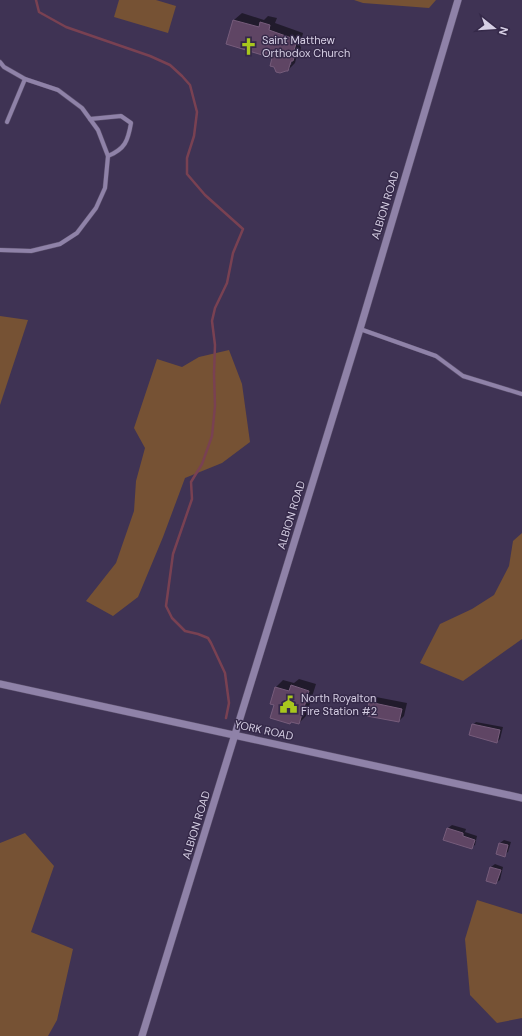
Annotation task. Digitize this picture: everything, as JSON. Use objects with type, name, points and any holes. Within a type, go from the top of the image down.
[{"type":"street","name":"ALBION ROAD","points":[[142,1036],[360,329],[458,0]]},
{"type":"street","points":[[0,62],[4,67],[25,79],[58,90],[82,108],[98,130],[108,156],[105,188],[96,208],[77,233],[60,244],[31,251],[0,250]]},
{"type":"street","points":[[7,122],[25,79]]},
{"type":"street","points":[[90,119],[121,116],[131,123],[128,138],[119,152],[108,156]]},
{"type":"street","points":[[360,329],[436,356],[463,376],[522,394]]},
{"type":"street","name":"YORK ROAD","points":[[0,684],[235,734],[522,798]]},
{"type":"shaded area","points":[[119,0],[156,0],[176,6],[168,33],[114,17]]},
{"type":"shaded area","points":[[354,0],[436,0],[429,8],[363,3]]},
{"type":"shaded area","points":[[0,316],[28,320],[0,405]]},
{"type":"shaded area","points":[[229,350],[242,384],[250,442],[222,463],[185,478],[163,537],[138,597],[113,616],[86,601],[116,563],[134,511],[136,481],[145,448],[134,428],[157,359],[182,367],[199,357]]},
{"type":"shaded area","points":[[522,533],[522,639],[463,681],[420,663],[440,624],[472,609],[494,595],[509,566],[513,541]]},
{"type":"shaded area","points":[[25,833],[54,866],[31,932],[73,949],[57,1020],[48,1036],[0,1036],[0,843]]},
{"type":"shaded area","points":[[477,900],[522,914],[522,1018],[497,1023],[470,995],[465,939]]},
{"type":"building","name":"Saint Matthew Orthodox Church","points":[[233,20],[259,27],[260,22],[270,25],[269,30],[297,40],[293,54],[295,54],[293,61],[291,61],[288,71],[280,73],[276,72],[274,67],[270,66],[272,58],[226,44]]},
{"type":"building","name":"North Royalton Fire Station #2","points":[[291,685],[309,691],[299,724],[291,722],[290,724],[270,718],[274,705],[270,704],[275,687],[289,691]]},
{"type":"building","points":[[369,702],[402,709],[399,722],[367,716]]},
{"type":"building","points":[[472,724],[500,730],[497,743],[469,735]]},
{"type":"building","points":[[447,828],[463,833],[463,836],[475,840],[472,849],[443,840]]},
{"type":"building","points":[[499,843],[508,845],[505,857],[496,854]]},
{"type":"building","points":[[490,867],[501,870],[496,884],[486,881]]},
{"type":"waterway","points":[[36,0],[39,12],[66,27],[150,56],[170,65],[182,76],[190,85],[197,112],[194,136],[187,158],[187,174],[205,195],[243,229],[233,253],[227,283],[215,308],[212,321],[215,345],[215,406],[212,436],[202,464],[191,482],[192,499],[173,554],[166,606],[172,618],[185,631],[208,638],[211,643],[225,673],[229,703],[226,718]]},
{"type":"place","name":"Saint Matthew Orthodox Church","points":[[249,46]]},
{"type":"place","name":"North Royalton Fire Station #2","points":[[288,704]]}]
